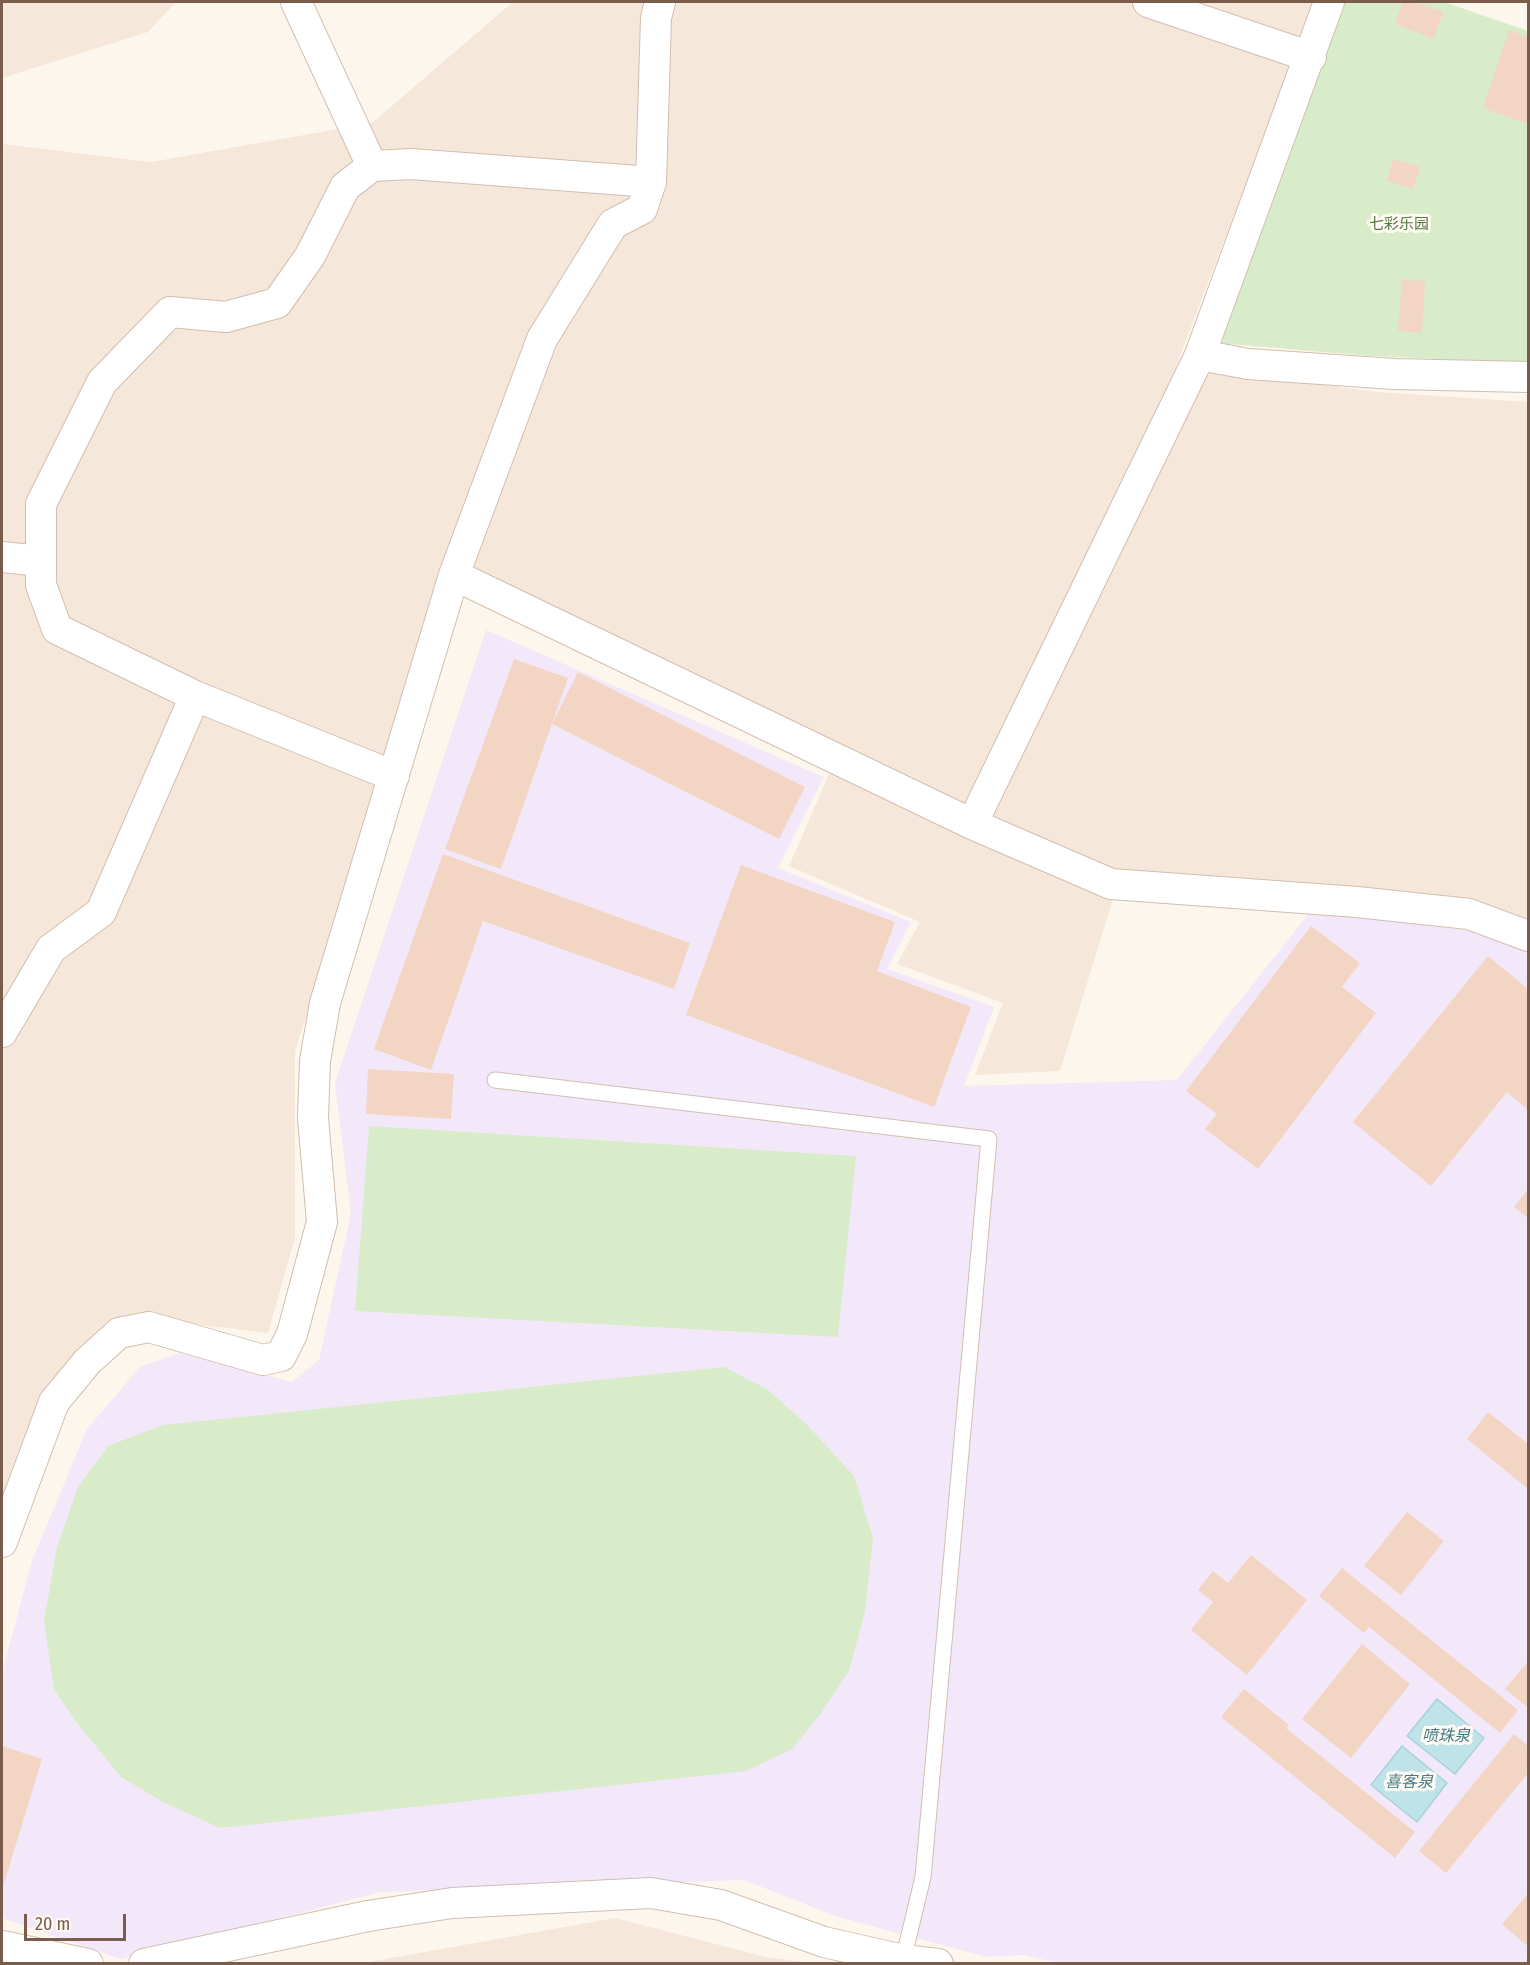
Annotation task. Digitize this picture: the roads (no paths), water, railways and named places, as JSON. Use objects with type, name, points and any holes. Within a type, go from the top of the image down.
[{"type":"street","points":[[296,2],[372,166]]},
{"type":"street","points":[[2,1542],[54,1402],[87,1362],[119,1333],[149,1327],[262,1360],[280,1356],[292,1334],[322,1222],[313,1118],[315,1061],[325,1003],[454,575],[542,339],[613,224],[642,209],[651,182],[656,18],[660,2]]},
{"type":"street","points":[[1148,2],[1311,57]]},
{"type":"street","points":[[972,824],[1200,355],[1311,57],[1329,2]]},
{"type":"street","points":[[394,776],[195,696],[57,629],[41,585],[41,504],[102,382],[170,312],[226,317],[277,303],[310,256],[345,187],[372,166],[411,164],[651,182]]},
{"type":"street","points":[[1200,355],[1270,366],[1394,374],[1528,377]]},
{"type":"street","points":[[2,557],[41,561]]},
{"type":"street","points":[[454,575],[972,824],[1111,884],[1357,902],[1469,914],[1528,936]]},
{"type":"street","points":[[2,1032],[51,949],[101,912],[195,696]]},
{"type":"street","points":[[144,1964],[368,1916],[452,1903],[651,1893],[721,1905],[824,1942],[903,1960],[938,1964]]},
{"type":"street","points":[[2,1946],[88,1964]]},
{"type":"lane","points":[[495,1080],[989,1139],[923,1876],[903,1960]]},
{"type":"water","name":"喷珠泉","points":[[1437,1699],[1484,1738],[1455,1774],[1407,1736]]},
{"type":"water","name":"喜客泉","points":[[1402,1746],[1447,1783],[1417,1822],[1371,1785]]},
{"type":"park label","name":"七彩乐园","points":[[1399,225]]}]
